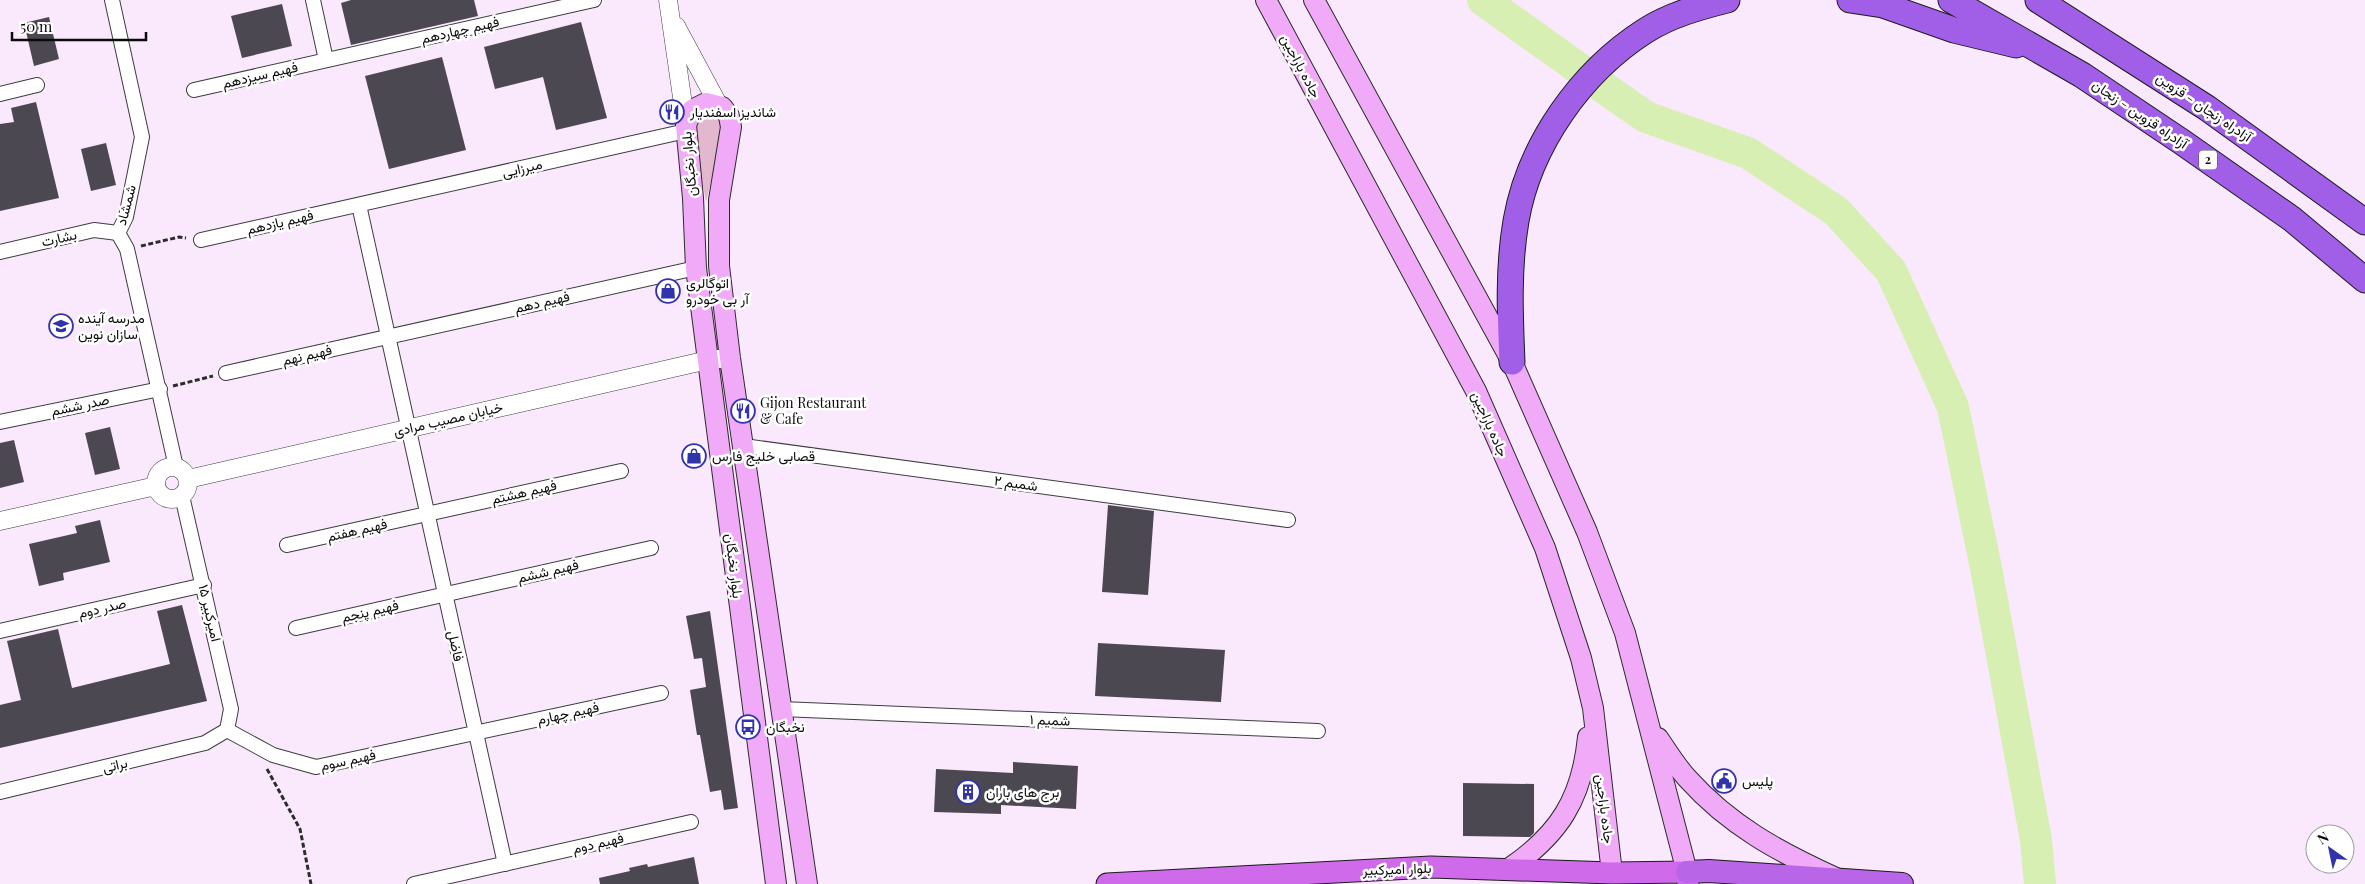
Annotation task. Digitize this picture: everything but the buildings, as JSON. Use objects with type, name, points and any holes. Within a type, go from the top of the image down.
[{"type":"highway","points":[[1512,362],[1510,314],[1512,246],[1516,219],[1534,160],[1555,124],[1581,88],[1608,59],[1646,30],[1690,9],[1727,0]]},
{"type":"highway","points":[[1850,0],[1883,5],[1954,30],[2042,52]]},
{"type":"highway","name":"آزادراه قزوین - زنجان","points":[[1951,0],[2042,52],[2182,142],[2292,219],[2365,280]]},
{"type":"highway","name":"آزادراه زنجان - قزوین","points":[[2038,0],[2214,113],[2365,222]]},
{"type":"highway","points":[[2063,0],[2101,39]]},
{"type":"highway","points":[[1688,878],[1710,871],[1902,884]]},
{"type":"main road","name":"جاده باراجین","points":[[1266,0],[1476,391],[1546,548],[1581,658],[1593,708],[1613,878]]},
{"type":"main road","points":[[1314,0],[1512,362],[1587,532],[1625,634],[1688,878]]},
{"type":"main road","name":"بلوار نخبگان","points":[[772,878],[696,268],[693,198],[686,128],[688,115],[696,106],[706,103],[718,104],[729,116],[731,127],[719,200],[719,266],[730,358],[807,884]]},
{"type":"main road","points":[[1508,870],[1550,836],[1566,814],[1578,790],[1585,763],[1593,708]]},
{"type":"main road","points":[[1650,728],[1686,778],[1732,820],[1784,854],[1840,880]]},
{"type":"main road","name":"بلوار امیرکبیر","points":[[1107,884],[1431,867],[1508,870],[1613,878],[1688,878]]},
{"type":"street","name":"شمشاد","points":[[112,0],[142,137],[126,217],[118,233],[127,249],[182,473]]},
{"type":"street","points":[[313,0],[326,60]]},
{"type":"street","name":"فهیم چهاردهم","points":[[326,60],[594,0]]},
{"type":"street","points":[[669,6],[718,104]]},
{"type":"street","points":[[669,6],[686,128]]},
{"type":"street","name":"فهیم سیزدهم","points":[[194,90],[326,60]]},
{"type":"street","points":[[0,94],[37,85]]},
{"type":"street","name":"میرزایی","points":[[358,205],[686,128]]},
{"type":"street","name":"فهیم یازدهم","points":[[201,240],[358,205]]},
{"type":"street","name":"فاضل","points":[[358,205],[505,864]]},
{"type":"street","name":"بشارت","points":[[0,252],[94,230],[118,233]]},
{"type":"street","name":"فهیم دهم","points":[[388,337],[696,268]]},
{"type":"street","name":"فهیم نهم","points":[[226,373],[388,337]]},
{"type":"street","name":"خیابان مصیب مرادی","points":[[182,473],[408,428],[708,360],[730,358]]},
{"type":"street","name":"صدر ششم","points":[[0,422],[160,389]]},
{"type":"street","name":"شمیم ۲","points":[[744,446],[1288,520]]},
{"type":"street","points":[[163,469],[182,473],[186,492],[182,496],[169,499],[163,497],[156,486],[156,480],[163,469]]},
{"type":"street","name":"فهیم هشتم","points":[[427,514],[621,471]]},
{"type":"street","points":[[0,521],[156,486]]},
{"type":"street","name":"امیرکبیر ۱۵","points":[[182,496],[231,708],[227,730]]},
{"type":"street","name":"فهیم هفتم","points":[[287,545],[427,514]]},
{"type":"street","name":"فهیم ششم","points":[[445,594],[651,548]]},
{"type":"street","name":"صدر دوم","points":[[0,631],[204,585]]},
{"type":"street","name":"فهیم پنجم","points":[[296,628],[445,594]]},
{"type":"street","name":"فهیم چهارم","points":[[476,733],[661,693]]},
{"type":"street","name":"شمیم ۱","points":[[781,708],[1318,731]]},
{"type":"street","name":"فهیم سوم","points":[[227,730],[273,755],[316,767],[476,733]]},
{"type":"street","name":"براتی","points":[[0,792],[204,744],[227,730]]},
{"type":"street","name":"فهیم دوم","points":[[414,884],[691,822]]},
{"type":"path","points":[[127,249],[179,237],[201,240]]},
{"type":"path","points":[[160,389],[226,373]]},
{"type":"path","points":[[254,745],[300,829],[311,884]]},
{"type":"shaded area","points":[[706,111],[719,115],[724,128],[706,202],[694,139],[694,121]]},
{"type":"waterway","points":[[1483,0],[1581,70]]},
{"type":"waterway","points":[[1600,85],[1646,117],[1748,153],[1836,211],[1891,271],[1953,407],[1986,568],[2036,840],[2040,884]]},
{"type":"place","name":"شاندیز اسفندیار","points":[[672,112]]},
{"type":"place","name":"اتوگالری آر بی خودرو","points":[[668,291]]},
{"type":"place","name":"مدرسه آینده سازان نوین","points":[[61,326]]},
{"type":"place","name":"Gijon Restaurant & Cafe","points":[[743,411]]},
{"type":"place","name":"قصابی خلیج فارس","points":[[694,456]]},
{"type":"place","name":"نخبگان","points":[[748,727]]},
{"type":"place","name":"پلیس","points":[[1724,781]]},
{"type":"place","name":"برج های باران","points":[[968,792]]}]
